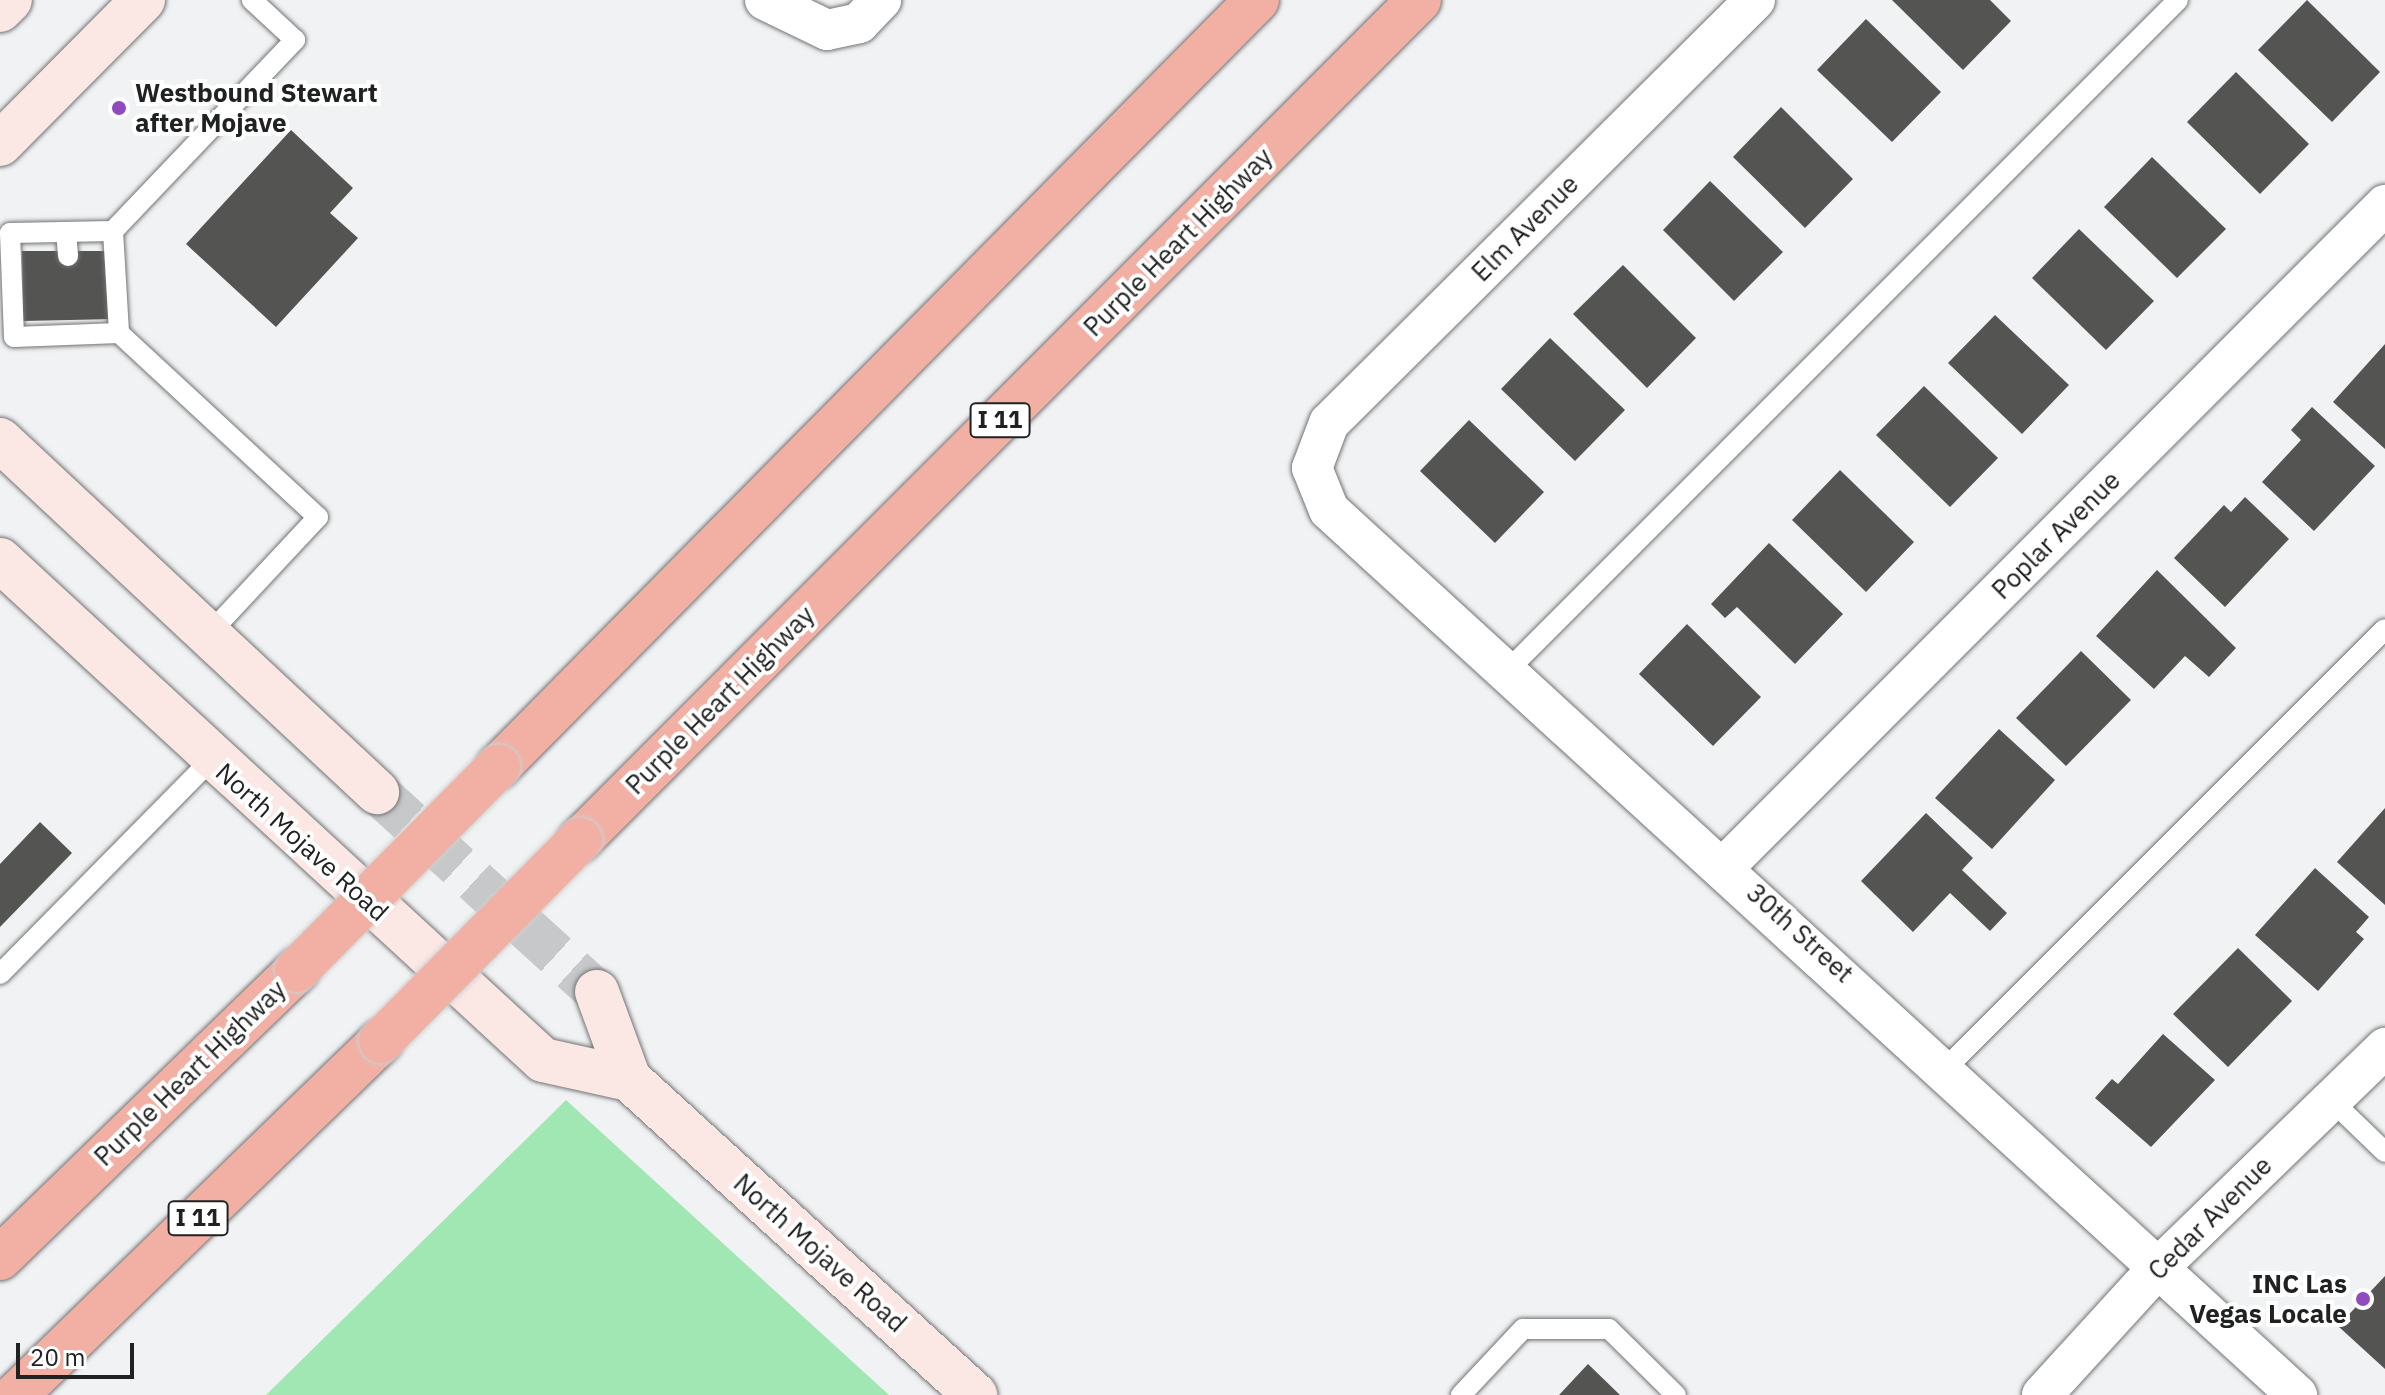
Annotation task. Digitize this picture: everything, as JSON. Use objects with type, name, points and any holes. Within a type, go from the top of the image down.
[{"type":"highway","name":"Purple Heart Highway","points":[[0,1258],[297,970],[1257,0]]},
{"type":"highway","name":"Purple Heart Highway","points":[[16,1395],[381,1041],[1419,0]]},
{"type":"street","points":[[0,10],[10,0]]},
{"type":"street","points":[[0,144],[143,0]]},
{"type":"street","points":[[765,0],[827,30],[859,23],[881,0]]},
{"type":"street","name":"Elm Avenue","points":[[1312,468],[1329,423],[1755,0]]},
{"type":"street","name":"Poplar Avenue","points":[[1726,865],[2385,205]]},
{"type":"street","points":[[0,440],[377,792]]},
{"type":"street","name":"30th Street","points":[[1312,468],[1329,510],[1509,669],[1947,1067],[2297,1395]]},
{"type":"street","name":"North Mojave Road","points":[[0,560],[211,760],[543,1060],[629,1079]]},
{"type":"street","name":"North Mojave Road","points":[[597,992],[629,1079],[975,1395]]},
{"type":"street","name":"Cedar Avenue","points":[[2042,1395],[2159,1267],[2385,1048]]},
{"type":"lane","points":[[209,634],[318,517],[119,333],[68,328],[14,337],[10,233],[113,231],[295,40],[252,0]]},
{"type":"lane","points":[[1509,669],[2178,0]]},
{"type":"lane","points":[[113,231],[119,333]]},
{"type":"lane","points":[[66,232],[68,256]]},
{"type":"lane","points":[[1947,1067],[2385,629]]},
{"type":"lane","points":[[0,974],[211,760]]},
{"type":"lane","points":[[2331,1100],[2385,1152]]},
{"type":"lane","points":[[1461,1395],[1523,1329],[1609,1329],[1676,1395]]},
{"type":"green space","points":[[566,1100],[889,1395],[266,1395]]},
{"type":"building","points":[[1892,0],[1990,0],[2011,21],[1963,70]]},
{"type":"building","points":[[2307,0],[2380,72],[2332,122],[2258,50]]},
{"type":"building","points":[[1866,19],[1941,92],[1892,142],[1817,70]]},
{"type":"building","points":[[2236,72],[2309,144],[2260,194],[2187,122]]},
{"type":"building","points":[[1781,107],[1853,179],[1805,228],[1733,157]]},
{"type":"building","points":[[291,130],[353,188],[330,213],[358,238],[276,327],[186,244]]},
{"type":"building","points":[[2152,157],[2226,229],[2177,278],[2104,207]]},
{"type":"building","points":[[1710,181],[1783,252],[1734,301],[1663,230]]},
{"type":"building","points":[[2079,229],[2154,301],[2106,350],[2032,278]]},
{"type":"building","points":[[22,251],[115,251],[115,319],[23,321]]},
{"type":"building","points":[[1623,265],[1696,338],[1647,388],[1573,314]]},
{"type":"building","points":[[1995,315],[2069,385],[2022,434],[1948,363]]},
{"type":"building","points":[[1550,338],[1625,410],[1575,461],[1501,389]]},
{"type":"building","points":[[2385,344],[2385,449],[2333,402]]},
{"type":"building","points":[[1924,386],[1998,458],[1950,507],[1876,435]]},
{"type":"building","points":[[2312,407],[2375,466],[2314,531],[2262,482],[2301,440],[2291,430]]},
{"type":"building","points":[[1469,420],[1544,492],[1495,543],[1420,471]]},
{"type":"building","points":[[1840,470],[1914,542],[1866,592],[1792,520]]},
{"type":"building","points":[[2245,497],[2289,539],[2225,607],[2174,558],[2224,505],[2231,512]]},
{"type":"building","points":[[1769,543],[1843,614],[1795,664],[1737,607],[1725,618],[1711,604]]},
{"type":"building","points":[[2157,570],[2236,648],[2209,677],[2185,656],[2154,689],[2096,636]]},
{"type":"building","points":[[1687,624],[1761,697],[1713,746],[1639,674]]},
{"type":"building","points":[[2081,651],[2131,700],[2066,766],[2016,718]]},
{"type":"building","points":[[1999,729],[2055,780],[1992,849],[1935,798]]},
{"type":"building","points":[[2385,808],[2385,905],[2337,862]]},
{"type":"building","points":[[1926,813],[1973,858],[1962,870],[2007,913],[1990,931],[1950,893],[1913,932],[1861,881]]},
{"type":"building","points":[[40,822],[72,853],[0,927],[0,864]]},
{"type":"building","points":[[2315,868],[2369,917],[2356,932],[2364,939],[2318,991],[2255,935]]},
{"type":"building","points":[[2238,948],[2292,1001],[2228,1067],[2173,1014]]},
{"type":"building","points":[[2163,1034],[2215,1080],[2151,1147],[2095,1098],[2112,1079],[2118,1084]]},
{"type":"building","points":[[2385,1276],[2385,1369],[2338,1326]]},
{"type":"building","points":[[1588,1364],[1620,1395],[1559,1395]]},
{"type":"tunnel","points":[[377,792],[597,992]]},
{"type":"place","name":"Westbound Stewart after Mojave","points":[[119,108]]},
{"type":"place","name":"INC Las Vegas Locale","points":[[2363,1299]]}]
